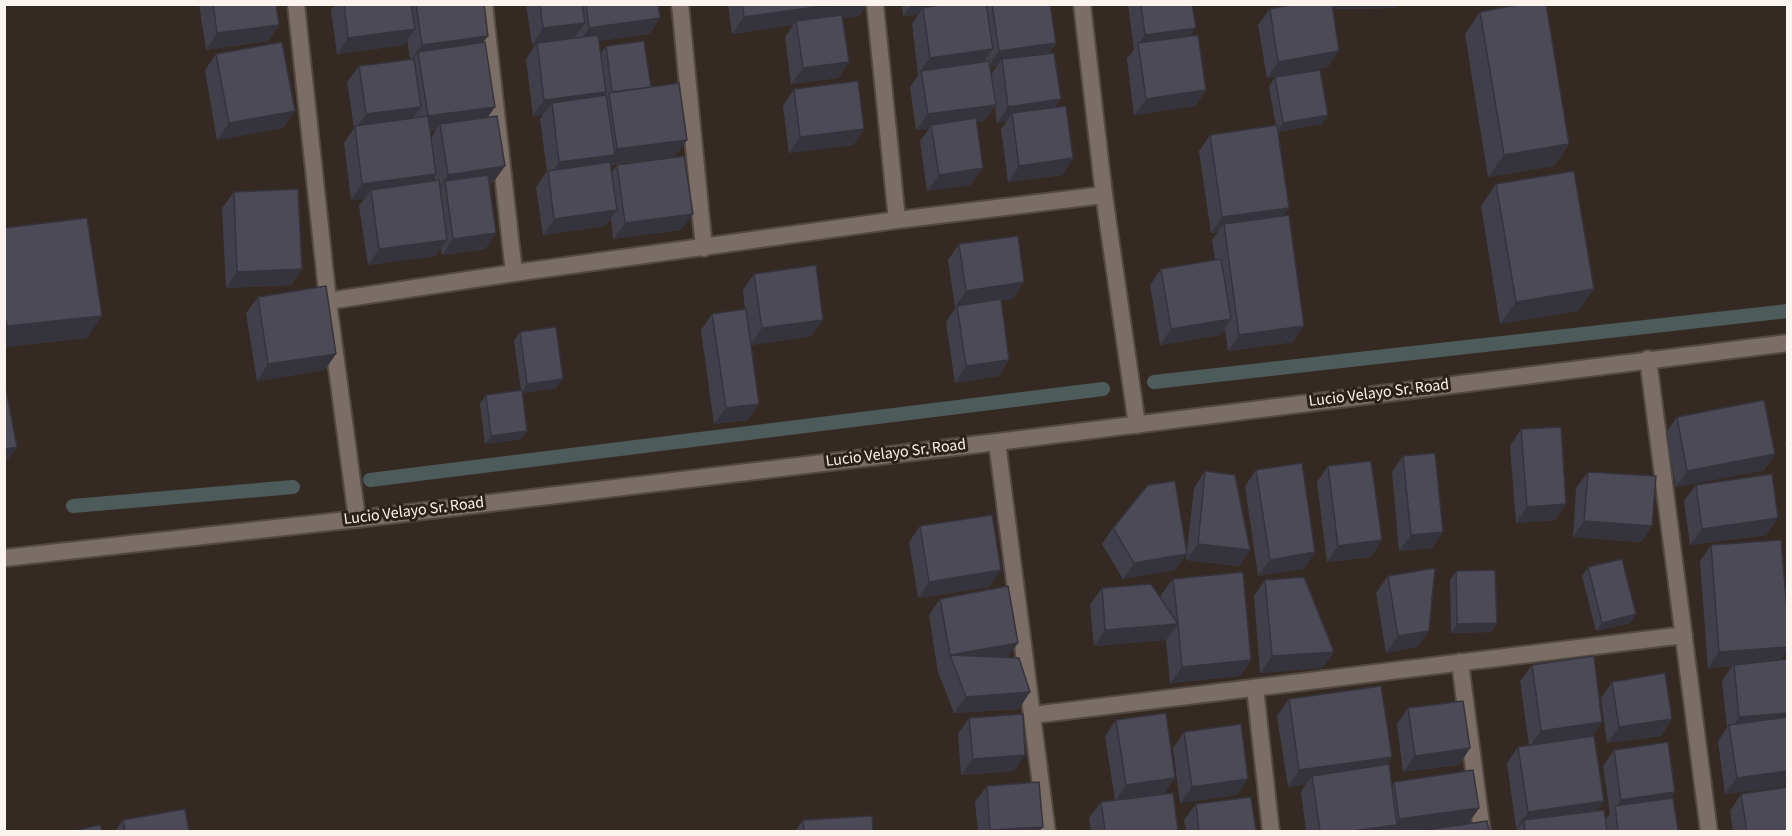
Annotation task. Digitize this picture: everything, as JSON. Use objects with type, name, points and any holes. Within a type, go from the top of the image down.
[{"type":"street","points":[[296,4],[328,301],[356,511]]},
{"type":"street","points":[[484,4],[514,273]]},
{"type":"street","points":[[680,4],[704,248]]},
{"type":"street","points":[[875,4],[897,220]]},
{"type":"street","points":[[1083,4],[1104,195],[1137,425]]},
{"type":"street","points":[[328,301],[897,220],[1104,195]]},
{"type":"street","name":"Lucio Velayo Sr. Road","points":[[4,558],[356,511],[997,442],[1788,343]]},
{"type":"street","points":[[1648,359],[1709,831]]},
{"type":"street","points":[[997,442],[1047,831]]},
{"type":"street","points":[[1033,715],[1684,635]]},
{"type":"street","points":[[1460,662],[1482,831]]},
{"type":"street","points":[[1255,688],[1271,831]]},
{"type":"building","points":[[213,4],[276,4],[279,25],[217,33]]},
{"type":"building","points":[[344,4],[411,4],[415,29],[348,38]]},
{"type":"building","points":[[416,4],[484,4],[488,36],[422,45]]},
{"type":"building","points":[[540,4],[582,4],[585,23],[543,28]]},
{"type":"building","points":[[586,4],[658,4],[660,18],[589,28]]},
{"type":"building","points":[[742,4],[836,4],[744,17]]},
{"type":"building","points":[[946,4],[986,4],[993,49],[930,58],[923,8]]},
{"type":"building","points":[[992,4],[1050,4],[1056,43],[999,51]]},
{"type":"building","points":[[1141,4],[1192,4],[1196,28],[1145,35]]},
{"type":"building","points":[[1297,4],[1332,4],[1339,51],[1278,62],[1270,9]]},
{"type":"building","points":[[1522,4],[1546,4],[1569,144],[1504,155],[1480,12]]},
{"type":"building","points":[[842,15],[849,62],[803,68],[796,21]]},
{"type":"building","points":[[598,35],[606,92],[544,100],[537,43]]},
{"type":"building","points":[[1198,35],[1206,90],[1146,99],[1138,43]]},
{"type":"building","points":[[644,41],[651,87],[612,92],[606,46]]},
{"type":"building","points":[[282,42],[295,111],[229,123],[216,54]]},
{"type":"building","points":[[485,42],[495,107],[428,116],[418,52]]},
{"type":"building","points":[[1054,53],[1061,99],[1008,107],[1002,59]]},
{"type":"building","points":[[414,59],[421,107],[366,114],[359,66]]},
{"type":"building","points":[[989,61],[996,105],[928,114],[921,71]]},
{"type":"building","points":[[1320,70],[1328,115],[1283,123],[1275,77]]},
{"type":"building","points":[[858,81],[864,129],[800,137],[794,89]]},
{"type":"building","points":[[679,83],[687,140],[617,149],[609,93]]},
{"type":"building","points":[[606,95],[615,155],[559,162],[552,103]]},
{"type":"building","points":[[1066,106],[1073,158],[1019,166],[1012,113]]},
{"type":"building","points":[[428,116],[436,174],[362,184],[355,126]]},
{"type":"building","points":[[497,116],[505,166],[448,175],[440,124]]},
{"type":"building","points":[[976,118],[983,168],[939,175],[931,125]]},
{"type":"building","points":[[1277,125],[1289,208],[1222,217],[1210,135]]},
{"type":"building","points":[[684,156],[693,214],[625,223],[617,165]]},
{"type":"building","points":[[610,162],[617,210],[554,219],[548,171]]},
{"type":"building","points":[[1574,171],[1594,289],[1516,302],[1496,184]]},
{"type":"building","points":[[488,175],[496,233],[453,239],[445,181]]},
{"type":"building","points":[[439,180],[447,240],[379,249],[371,190]]},
{"type":"building","points":[[298,189],[302,269],[237,272],[234,192]]},
{"type":"building","points":[[1289,215],[1304,326],[1239,335],[1224,224]]},
{"type":"building","points":[[87,218],[102,316],[7,326],[4,312],[4,228]]},
{"type":"building","points":[[1018,236],[1024,282],[966,291],[959,244]]},
{"type":"building","points":[[1221,259],[1231,319],[1171,329],[1161,269]]},
{"type":"building","points":[[816,265],[823,320],[762,328],[754,274]]},
{"type":"building","points":[[326,286],[336,354],[268,364],[258,297]]},
{"type":"building","points":[[1001,299],[1009,360],[966,366],[957,306]]},
{"type":"building","points":[[746,309],[759,404],[726,408],[712,314]]},
{"type":"building","points":[[556,327],[563,379],[527,384],[520,332]]},
{"type":"building","points":[[4,379],[17,447],[4,449]]},
{"type":"building","points":[[522,390],[527,431],[491,436],[486,395]]},
{"type":"building","points":[[1764,400],[1775,454],[1687,471],[1677,417]]},
{"type":"building","points":[[1561,427],[1566,504],[1527,507],[1521,429]]},
{"type":"building","points":[[1435,453],[1443,532],[1411,535],[1403,456]]},
{"type":"building","points":[[1371,461],[1382,540],[1338,546],[1328,466]]},
{"type":"building","points":[[1302,463],[1315,552],[1270,560],[1256,470]]},
{"type":"building","points":[[1205,471],[1235,475],[1250,550],[1198,544]]},
{"type":"building","points":[[1588,472],[1656,476],[1652,526],[1584,521]]},
{"type":"building","points":[[1772,474],[1778,518],[1702,529],[1696,485]]},
{"type":"building","points":[[1175,481],[1187,554],[1134,563],[1113,528],[1148,485]]},
{"type":"building","points":[[992,515],[1001,570],[929,582],[920,526]]},
{"type":"building","points":[[1781,540],[1788,647],[1719,652],[1711,545]]},
{"type":"building","points":[[1622,559],[1636,614],[1602,623],[1588,567]]},
{"type":"building","points":[[1435,568],[1429,631],[1398,636],[1388,576]]},
{"type":"building","points":[[1495,570],[1497,623],[1457,624],[1456,571]]},
{"type":"building","points":[[1243,572],[1251,660],[1182,667],[1173,579]]},
{"type":"building","points":[[1304,577],[1334,652],[1272,656],[1265,580]]},
{"type":"building","points":[[1151,584],[1178,624],[1105,630],[1102,588]]},
{"type":"building","points":[[1008,586],[1018,643],[950,655],[940,599]]},
{"type":"building","points":[[950,655],[1019,658],[1030,692],[966,697]]},
{"type":"building","points":[[1594,656],[1602,722],[1541,731],[1532,665]]},
{"type":"building","points":[[1788,659],[1788,713],[1739,717],[1734,665]]},
{"type":"building","points":[[1665,673],[1672,719],[1619,727],[1612,682]]},
{"type":"building","points":[[1381,686],[1392,757],[1299,770],[1289,699]]},
{"type":"building","points":[[1463,701],[1470,748],[1415,756],[1408,708]]},
{"type":"building","points":[[1166,713],[1175,778],[1126,785],[1116,720]]},
{"type":"building","points":[[1023,714],[1025,755],[973,759],[969,718]]},
{"type":"building","points":[[1788,717],[1788,771],[1737,778],[1729,725]]},
{"type":"building","points":[[1241,724],[1248,779],[1192,787],[1184,732]]},
{"type":"building","points":[[1594,736],[1604,801],[1528,812],[1518,747]]},
{"type":"building","points":[[1668,742],[1675,792],[1621,800],[1614,750]]},
{"type":"building","points":[[1389,764],[1397,825],[1352,831],[1320,831],[1312,776]]},
{"type":"building","points":[[1473,770],[1479,808],[1399,819],[1394,782]]},
{"type":"building","points":[[1039,782],[1043,827],[990,830],[987,786]]},
{"type":"building","points":[[1788,787],[1788,831],[1747,831],[1741,794]]},
{"type":"building","points":[[1173,793],[1178,831],[1105,831],[1101,802]]},
{"type":"building","points":[[1251,797],[1256,831],[1199,831],[1196,804]]},
{"type":"building","points":[[1673,798],[1678,831],[1618,831],[1615,806]]},
{"type":"building","points":[[185,809],[189,831],[125,831],[123,820]]},
{"type":"building","points":[[1604,810],[1607,831],[1525,831],[1524,820]]},
{"type":"building","points":[[872,816],[873,831],[804,831],[803,820]]},
{"type":"building","points":[[1487,821],[1489,831],[1419,831]]},
{"type":"building","points":[[100,825],[102,831],[73,831]]},
{"type":"waterway","points":[[1154,382],[1788,311]]},
{"type":"waterway","points":[[370,480],[1103,389]]},
{"type":"waterway","points":[[73,506],[293,487]]}]
